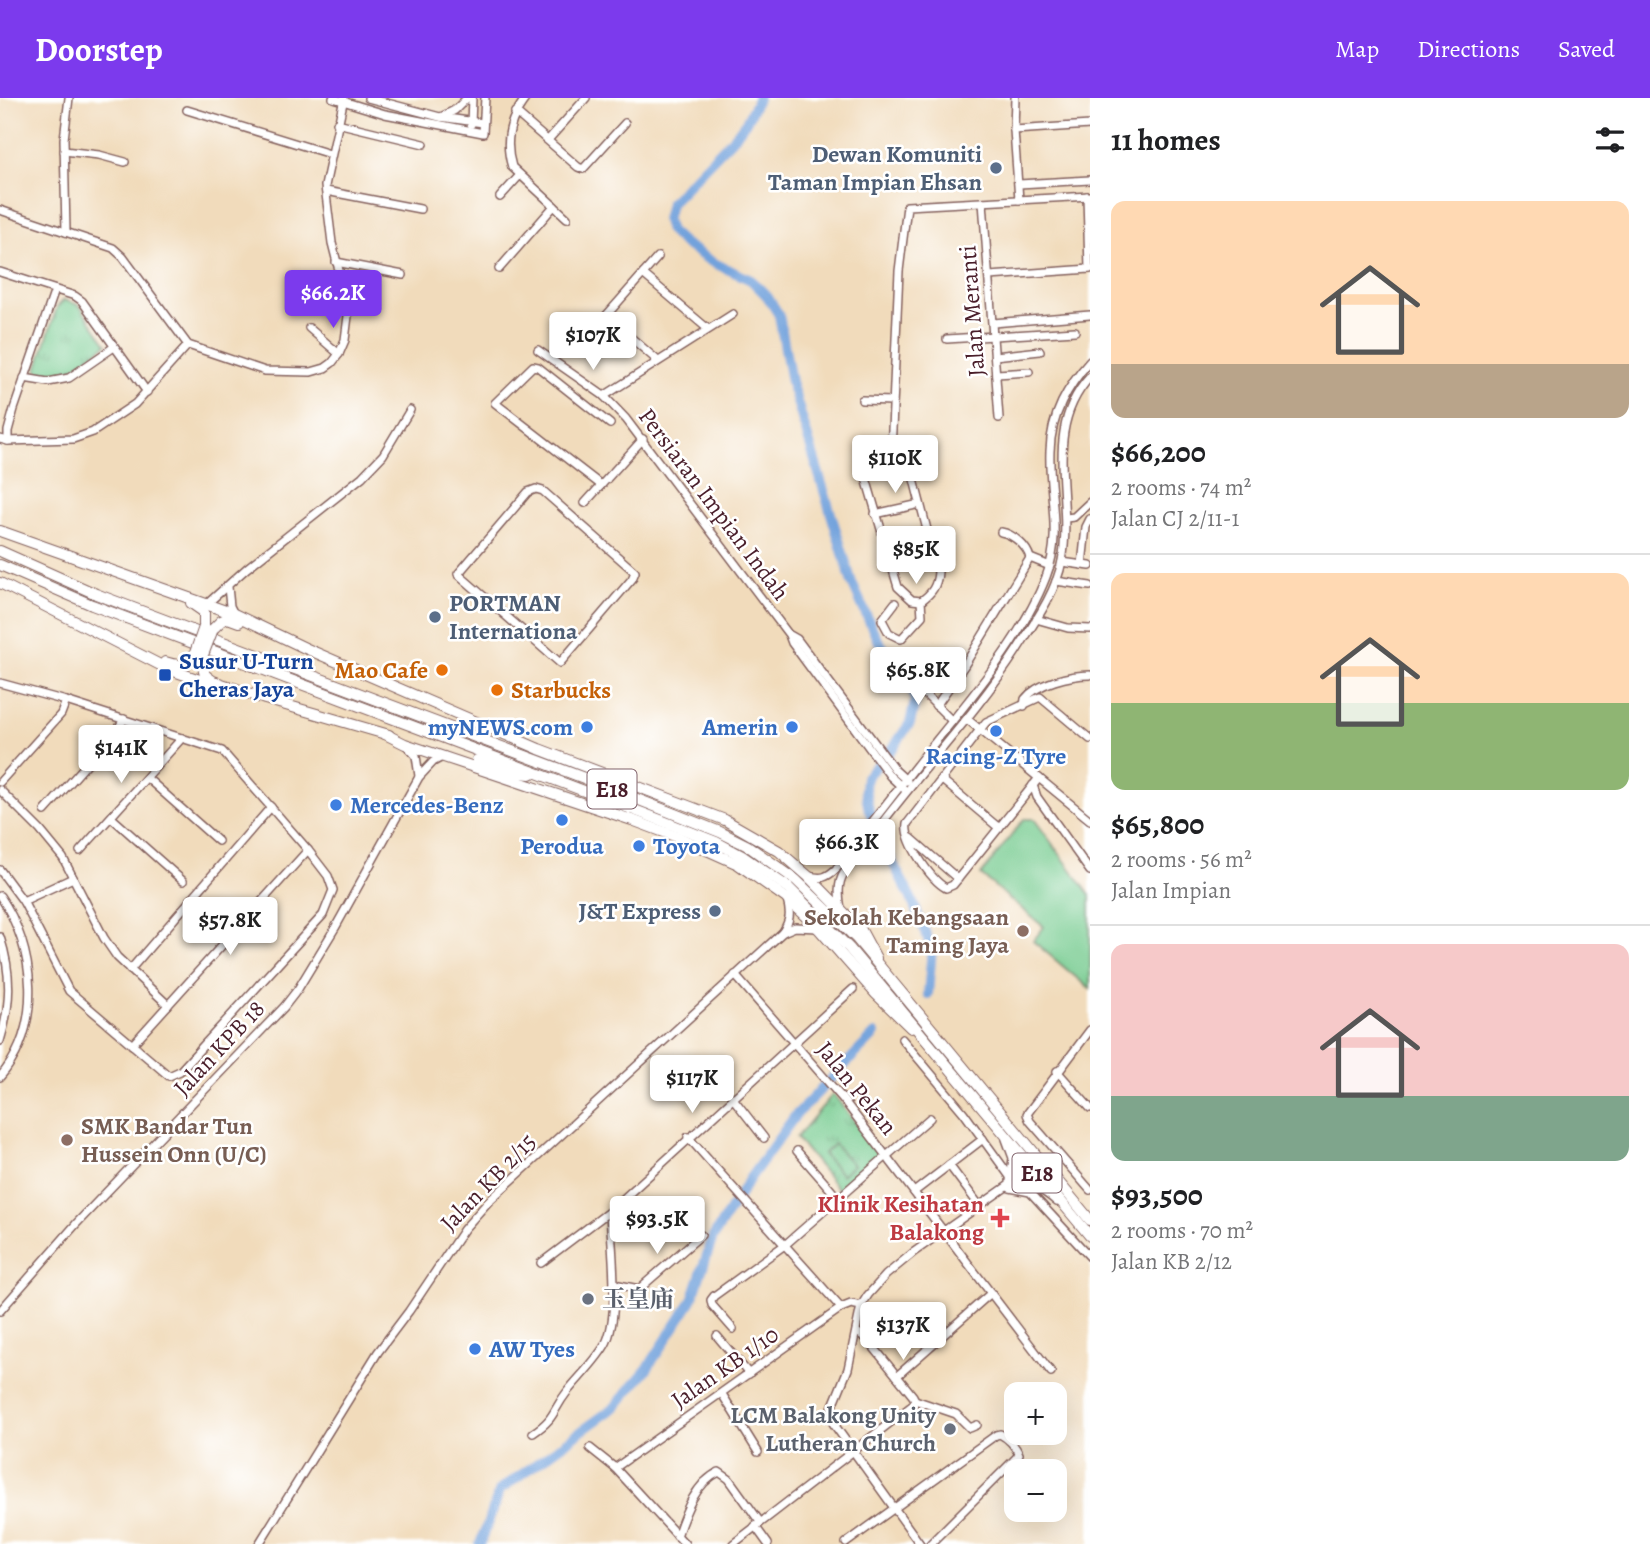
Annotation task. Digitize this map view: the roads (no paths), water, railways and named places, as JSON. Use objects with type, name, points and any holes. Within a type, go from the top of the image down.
[{"type":"highway","points":[[0,531],[208,603],[539,750],[668,796],[725,820],[779,851],[808,876],[861,930],[879,965]]},
{"type":"highway","name":"E18","points":[[0,551],[96,594],[720,832],[748,846],[796,880],[857,939],[1090,1220]]},
{"type":"highway","name":"E18","points":[[0,565],[130,620],[716,842],[765,870],[789,888],[849,948],[1090,1236]]},
{"type":"highway","points":[[0,583],[191,678],[406,738],[519,773],[537,773]]},
{"type":"highway","points":[[152,585],[198,605],[204,612],[209,628]]},
{"type":"highway","points":[[119,644],[174,665],[183,665],[197,658],[209,628],[228,618],[277,634]]},
{"type":"highway","points":[[197,658],[205,675],[213,681],[265,699]]},
{"type":"highway","points":[[385,734],[405,744],[680,838],[738,864],[786,898],[818,928],[899,1019],[928,1042]]},
{"type":"street","points":[[66,232],[64,151],[69,98]]},
{"type":"street","points":[[333,98],[385,114],[483,133],[485,98]]},
{"type":"street","points":[[368,98],[440,117],[483,123]]},
{"type":"street","points":[[469,98],[471,131]]},
{"type":"street","points":[[440,117],[455,110],[469,98]]},
{"type":"street","points":[[526,98],[510,123],[509,157],[512,167],[567,218]]},
{"type":"street","points":[[548,140],[586,98]]},
{"type":"street","points":[[1015,98],[1014,130],[1019,200]]},
{"type":"street","points":[[0,209],[113,248],[188,345],[265,371],[318,370],[332,363],[339,354],[345,340],[348,316],[336,262],[326,191],[330,154],[343,100]]},
{"type":"street","points":[[187,110],[330,154]]},
{"type":"street","points":[[515,112],[583,169],[625,123]]},
{"type":"street","points":[[337,123],[424,144]]},
{"type":"street","points":[[1014,130],[1090,125]]},
{"type":"street","points":[[64,151],[99,155],[125,162]]},
{"type":"street","points":[[500,197],[520,175]]},
{"type":"street","points":[[1019,184],[1090,180]]},
{"type":"street","points":[[326,191],[420,209]]},
{"type":"street","points":[[891,452],[899,271],[907,206],[1088,196],[1089,269],[989,276]]},
{"type":"street","name":"Jalan Meranti","points":[[984,202],[999,418]]},
{"type":"street","points":[[499,269],[554,206]]},
{"type":"street","points":[[597,326],[658,257]]},
{"type":"street","points":[[336,262],[403,275]]},
{"type":"street","points":[[0,272],[82,301],[147,392]]},
{"type":"street","points":[[643,274],[708,330]]},
{"type":"street","points":[[55,290],[4,440],[81,437],[135,404],[188,345]]},
{"type":"street","points":[[604,396],[733,314]]},
{"type":"street","points":[[993,323],[1090,315]]},
{"type":"street","points":[[606,316],[658,361]]},
{"type":"street","points":[[309,328],[339,354]]},
{"type":"street","points":[[947,339],[1075,331]]},
{"type":"street","points":[[24,378],[48,382],[69,378],[114,347]]},
{"type":"street","name":"Persiaran Impian Indah","points":[[538,349],[604,396],[643,439],[789,635],[792,643],[893,773],[909,788]]},
{"type":"street","points":[[995,356],[1040,351]]},
{"type":"street","points":[[842,910],[839,887],[843,874],[883,806],[972,696],[1027,614],[1050,566],[1056,518],[1050,464],[1051,433],[1065,394],[1076,376],[1090,361]]},
{"type":"street","points":[[601,485],[495,403],[533,366],[538,367],[610,424]]},
{"type":"street","points":[[996,374],[1029,372]]},
{"type":"street","points":[[808,876],[820,879],[828,877],[890,812],[994,684],[1037,619],[1056,581],[1062,562],[1066,518],[1061,462],[1063,433],[1074,399],[1090,377]]},
{"type":"street","points":[[862,400],[892,401]]},
{"type":"street","points":[[208,603],[373,466],[396,436],[410,410]]},
{"type":"street","points":[[585,503],[643,439]]},
{"type":"street","points":[[891,452],[901,452],[907,457],[937,572],[937,584],[921,601],[912,600],[898,587],[875,514],[863,462],[891,452]]},
{"type":"street","points":[[536,489],[543,491],[635,572],[561,663],[517,632],[458,574],[528,492],[536,489]]},
{"type":"street","points":[[1066,518],[1074,517],[1090,502]]},
{"type":"street","points":[[875,514],[920,504]]},
{"type":"street","points":[[1062,562],[1086,566],[1086,527],[1090,519]]},
{"type":"street","points":[[936,706],[1030,558],[1028,550],[1009,533],[1001,532]]},
{"type":"street","points":[[1030,558],[1050,566]]},
{"type":"street","points":[[1056,581],[1090,586]]},
{"type":"street","points":[[228,587],[234,614]]},
{"type":"street","points":[[895,603],[882,620],[889,633],[901,639],[922,616],[921,601]]},
{"type":"street","points":[[1037,619],[1068,628],[1090,629]]},
{"type":"street","points":[[914,671],[925,694],[953,721]]},
{"type":"street","points":[[1024,706],[1029,694],[1036,689],[1077,675],[1090,675]]},
{"type":"street","points":[[0,683],[66,701],[222,751],[308,850],[332,883],[334,890],[323,915],[174,1075],[169,1076],[69,991],[23,901],[0,870]]},
{"type":"street","points":[[972,696],[967,719],[1090,820]]},
{"type":"street","points":[[1039,778],[958,879],[946,888],[938,884],[923,864],[908,836],[907,824],[986,722],[1041,697],[1090,739]]},
{"type":"street","points":[[0,782],[61,714],[66,701]]},
{"type":"street","points":[[45,811],[124,719]]},
{"type":"street","points":[[946,729],[953,723],[967,719]]},
{"type":"street","points":[[80,851],[183,738]]},
{"type":"street","points":[[405,744],[416,756],[419,777]]},
{"type":"street","name":"Jalan KPB 18","points":[[0,1311],[76,1224],[291,998],[335,928],[419,777],[433,762],[444,756]]},
{"type":"street","points":[[147,778],[218,841]]},
{"type":"street","points":[[941,779],[999,828]]},
{"type":"street","points":[[1033,785],[1037,797],[1090,871]]},
{"type":"street","points":[[0,790],[40,830],[63,858],[104,938],[130,970],[169,1005]]},
{"type":"street","points":[[1022,799],[1043,806]]},
{"type":"street","points":[[130,970],[271,807]]},
{"type":"street","points":[[111,818],[183,881]]},
{"type":"street","points":[[908,836],[958,879]]},
{"type":"street","points":[[132,1045],[308,850]]},
{"type":"street","points":[[23,901],[73,878]]},
{"type":"street","points":[[0,895],[17,927],[29,971],[23,1036],[13,1062],[0,1077]]},
{"type":"street","points":[[783,932],[790,920],[786,898]]},
{"type":"street","points":[[783,932],[795,927],[818,928]]},
{"type":"street","name":"Jalan KB 2/15","points":[[259,1544],[378,1352],[464,1229],[498,1193],[783,932]]},
{"type":"street","points":[[0,937],[10,974],[8,1002],[0,1041]]},
{"type":"street","name":"Jalan Pekan","points":[[735,975],[842,1098],[1051,1372]]},
{"type":"street","points":[[541,1263],[610,1211],[853,989]]},
{"type":"street","points":[[1090,1030],[1027,1114],[1030,1121],[1090,1189]]},
{"type":"street","points":[[902,1039],[983,1139],[1008,1184],[1036,1198],[1090,1257]]},
{"type":"street","points":[[1057,1072],[1090,1108]]},
{"type":"street","points":[[732,1097],[764,1138]]},
{"type":"street","points":[[733,1329],[712,1305],[714,1296],[786,1244],[930,1118]]},
{"type":"street","points":[[1003,1133],[1013,1158],[1008,1184]]},
{"type":"street","points":[[688,1137],[841,1308]]},
{"type":"street","points":[[914,1192],[983,1139]]},
{"type":"street","points":[[797,1151],[838,1198]]},
{"type":"street","points":[[949,1165],[979,1205]]},
{"type":"street","points":[[920,1544],[833,1423],[831,1414],[848,1369],[861,1306],[886,1275],[1008,1184],[1031,1185],[1048,1194],[1071,1213]]},
{"type":"street","points":[[533,1433],[554,1416],[566,1394],[606,1344],[612,1320],[614,1284],[610,1211]]},
{"type":"street","points":[[614,1284],[639,1289],[701,1235]]},
{"type":"street","points":[[897,1377],[991,1293]]},
{"type":"street","name":"Jalan KB 1/10","points":[[615,1468],[841,1308],[851,1304],[861,1306]]},
{"type":"street","points":[[857,1332],[867,1339],[914,1403],[956,1414],[970,1428],[977,1425]]},
{"type":"street","points":[[717,1336],[749,1374]]},
{"type":"street","points":[[722,1394],[758,1452]]},
{"type":"street","points":[[733,1544],[914,1403]]},
{"type":"street","points":[[846,1543],[1000,1434],[1019,1454],[930,1544]]},
{"type":"street","points":[[590,1448],[615,1468],[685,1544]]},
{"type":"street","points":[[677,1536],[690,1502],[710,1478],[719,1472],[729,1479],[768,1544]]},
{"type":"waterway","points":[[758,98],[746,122],[735,136],[670,203],[666,220],[670,231],[683,243],[712,262],[751,280],[767,296],[779,315],[791,382],[852,583],[877,639],[912,684],[915,702],[910,723],[893,748],[866,777],[865,789],[869,810],[881,840],[911,898],[932,949],[928,994]]},
{"type":"waterway","points":[[480,1544],[500,1490],[615,1407],[647,1369],[692,1300],[713,1237],[750,1178],[795,1116],[875,1034]]},
{"type":"place","name":"Dewan Komuniti Taman Impian Ehsan","points":[[996,168]]},
{"type":"place","name":"PORTMAN Internationa","points":[[435,617]]},
{"type":"place","name":"Mao Cafe","points":[[442,670]]},
{"type":"place","name":"Susur U-Turn Cheras Jaya","points":[[165,675]]},
{"type":"place","name":"Starbucks","points":[[497,690]]},
{"type":"place","name":"myNEWS.com","points":[[587,727]]},
{"type":"place","name":"Amerin","points":[[792,727]]},
{"type":"place","name":"Racing-Z Tyre","points":[[996,731]]},
{"type":"place","name":"Mercedes-Benz","points":[[336,805]]},
{"type":"place","name":"Perodua","points":[[562,820]]},
{"type":"place","name":"Toyota","points":[[639,846]]},
{"type":"place","name":"J&T Express","points":[[715,911]]},
{"type":"place","name":"Sekolah Kebangsaan Taming Jaya","points":[[1023,931]]},
{"type":"place","name":"SMK Bandar Tun Hussein Onn (U/C)","points":[[67,1140]]},
{"type":"place","name":"Klinik Kesihatan Balakong","points":[[1000,1218]]},
{"type":"place","name":"玉皇庙","points":[[588,1299]]},
{"type":"place","name":"AW Tyes","points":[[475,1349]]},
{"type":"place","name":"LCM Balakong Unity Lutheran Church","points":[[950,1429]]}]
